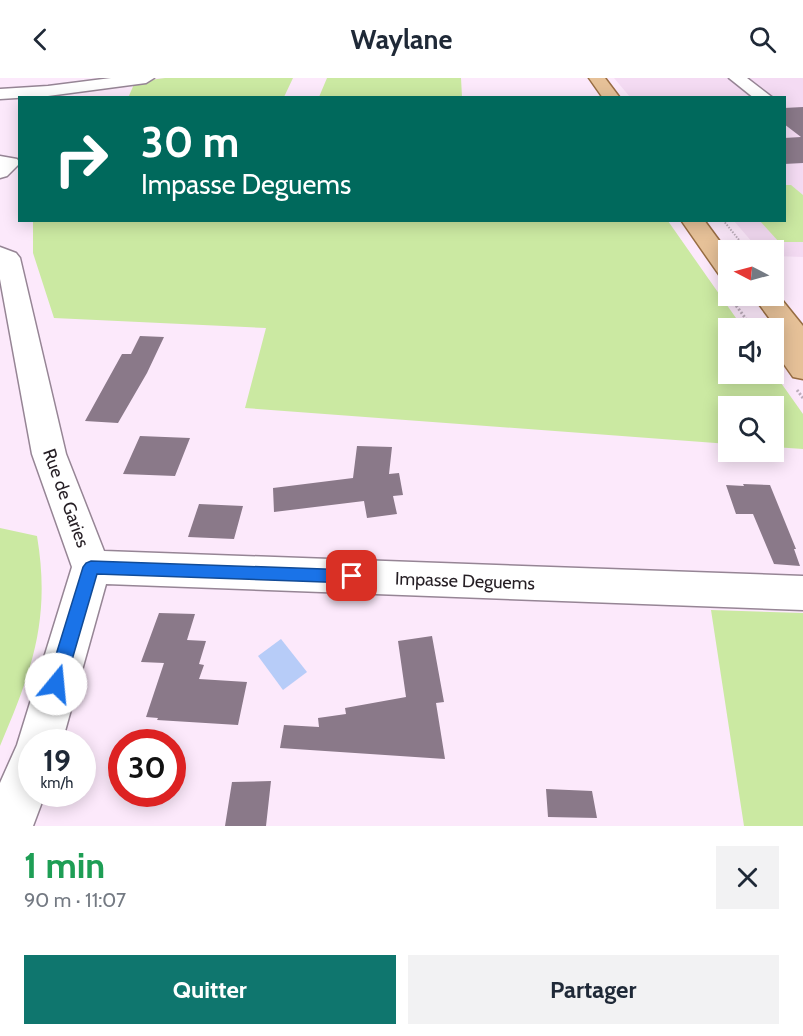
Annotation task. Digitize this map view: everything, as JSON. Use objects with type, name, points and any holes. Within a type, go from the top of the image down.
[{"type":"main road","points":[[586,78],[600,96]]},
{"type":"main road","points":[[597,78],[610,96]]},
{"type":"main road","points":[[693,222],[718,256]]},
{"type":"main road","points":[[710,222],[723,240]]},
{"type":"main road","points":[[755,306],[764,318]]},
{"type":"main road","points":[[774,306],[803,344]]},
{"type":"main road","points":[[784,345],[803,370]]},
{"type":"street","points":[[0,94],[48,91],[146,78]]},
{"type":"street","points":[[737,78],[762,96]]},
{"type":"street","name":"Rue de Garies","points":[[0,254],[8,258],[49,454],[91,567],[43,729]]},
{"type":"street","name":"Impasse Deguems","points":[[91,567],[803,592]]},
{"type":"street","points":[[8,826],[18,799]]},
{"type":"path","points":[[725,222],[739,240]]},
{"type":"shaded area","points":[[614,78],[803,78],[803,257],[784,256],[784,240],[750,240],[735,222],[786,222],[786,96],[629,96]]},
{"type":"green space","points":[[165,78],[293,78],[284,96],[129,96],[135,82]]},
{"type":"green space","points":[[327,78],[461,78],[462,96],[319,96]]},
{"type":"green space","points":[[786,185],[791,185],[803,195],[803,242],[777,240],[761,222],[786,222]]},
{"type":"green space","points":[[33,222],[669,222],[718,292],[718,306],[728,306],[736,318],[718,318],[718,384],[782,384],[803,414],[803,449],[784,448],[784,396],[718,396],[718,443],[245,408],[266,328],[54,318],[33,253]]},
{"type":"green space","points":[[0,528],[37,536],[42,593],[36,644],[21,693],[0,746]]},
{"type":"green space","points":[[711,610],[803,613],[803,826],[744,826]]},
{"type":"water","points":[[281,639],[307,672],[283,690],[258,656]]},
{"type":"building","points":[[803,107],[803,163],[786,164],[786,138],[801,137],[786,126],[786,108]]},
{"type":"building","points":[[140,336],[164,337],[147,373],[118,423],[85,421],[122,354],[131,354]]},
{"type":"building","points":[[140,436],[190,438],[175,476],[123,474]]},
{"type":"building","points":[[357,446],[392,447],[389,474],[399,473],[403,495],[393,496],[397,514],[367,518],[364,501],[274,512],[273,488],[353,478]]},
{"type":"building","points":[[743,484],[770,485],[796,549],[794,549],[800,566],[774,564],[753,514],[736,514],[726,485],[744,486]]},
{"type":"building","points":[[199,504],[243,506],[234,539],[188,537]]},
{"type":"building","points":[[159,613],[195,614],[187,640],[206,641],[199,664],[204,665],[199,679],[247,682],[238,725],[157,720],[158,718],[146,717],[164,663],[141,662]]},
{"type":"building","points":[[432,636],[444,702],[436,703],[445,759],[280,748],[284,725],[319,727],[318,718],[346,714],[345,708],[406,697],[398,641]]},
{"type":"building","points":[[271,781],[266,826],[225,826],[232,782]]},
{"type":"building","points":[[546,789],[592,791],[597,818],[548,817]]},
{"type":"route","points":[[56,684],[91,567],[352,576]]}]
